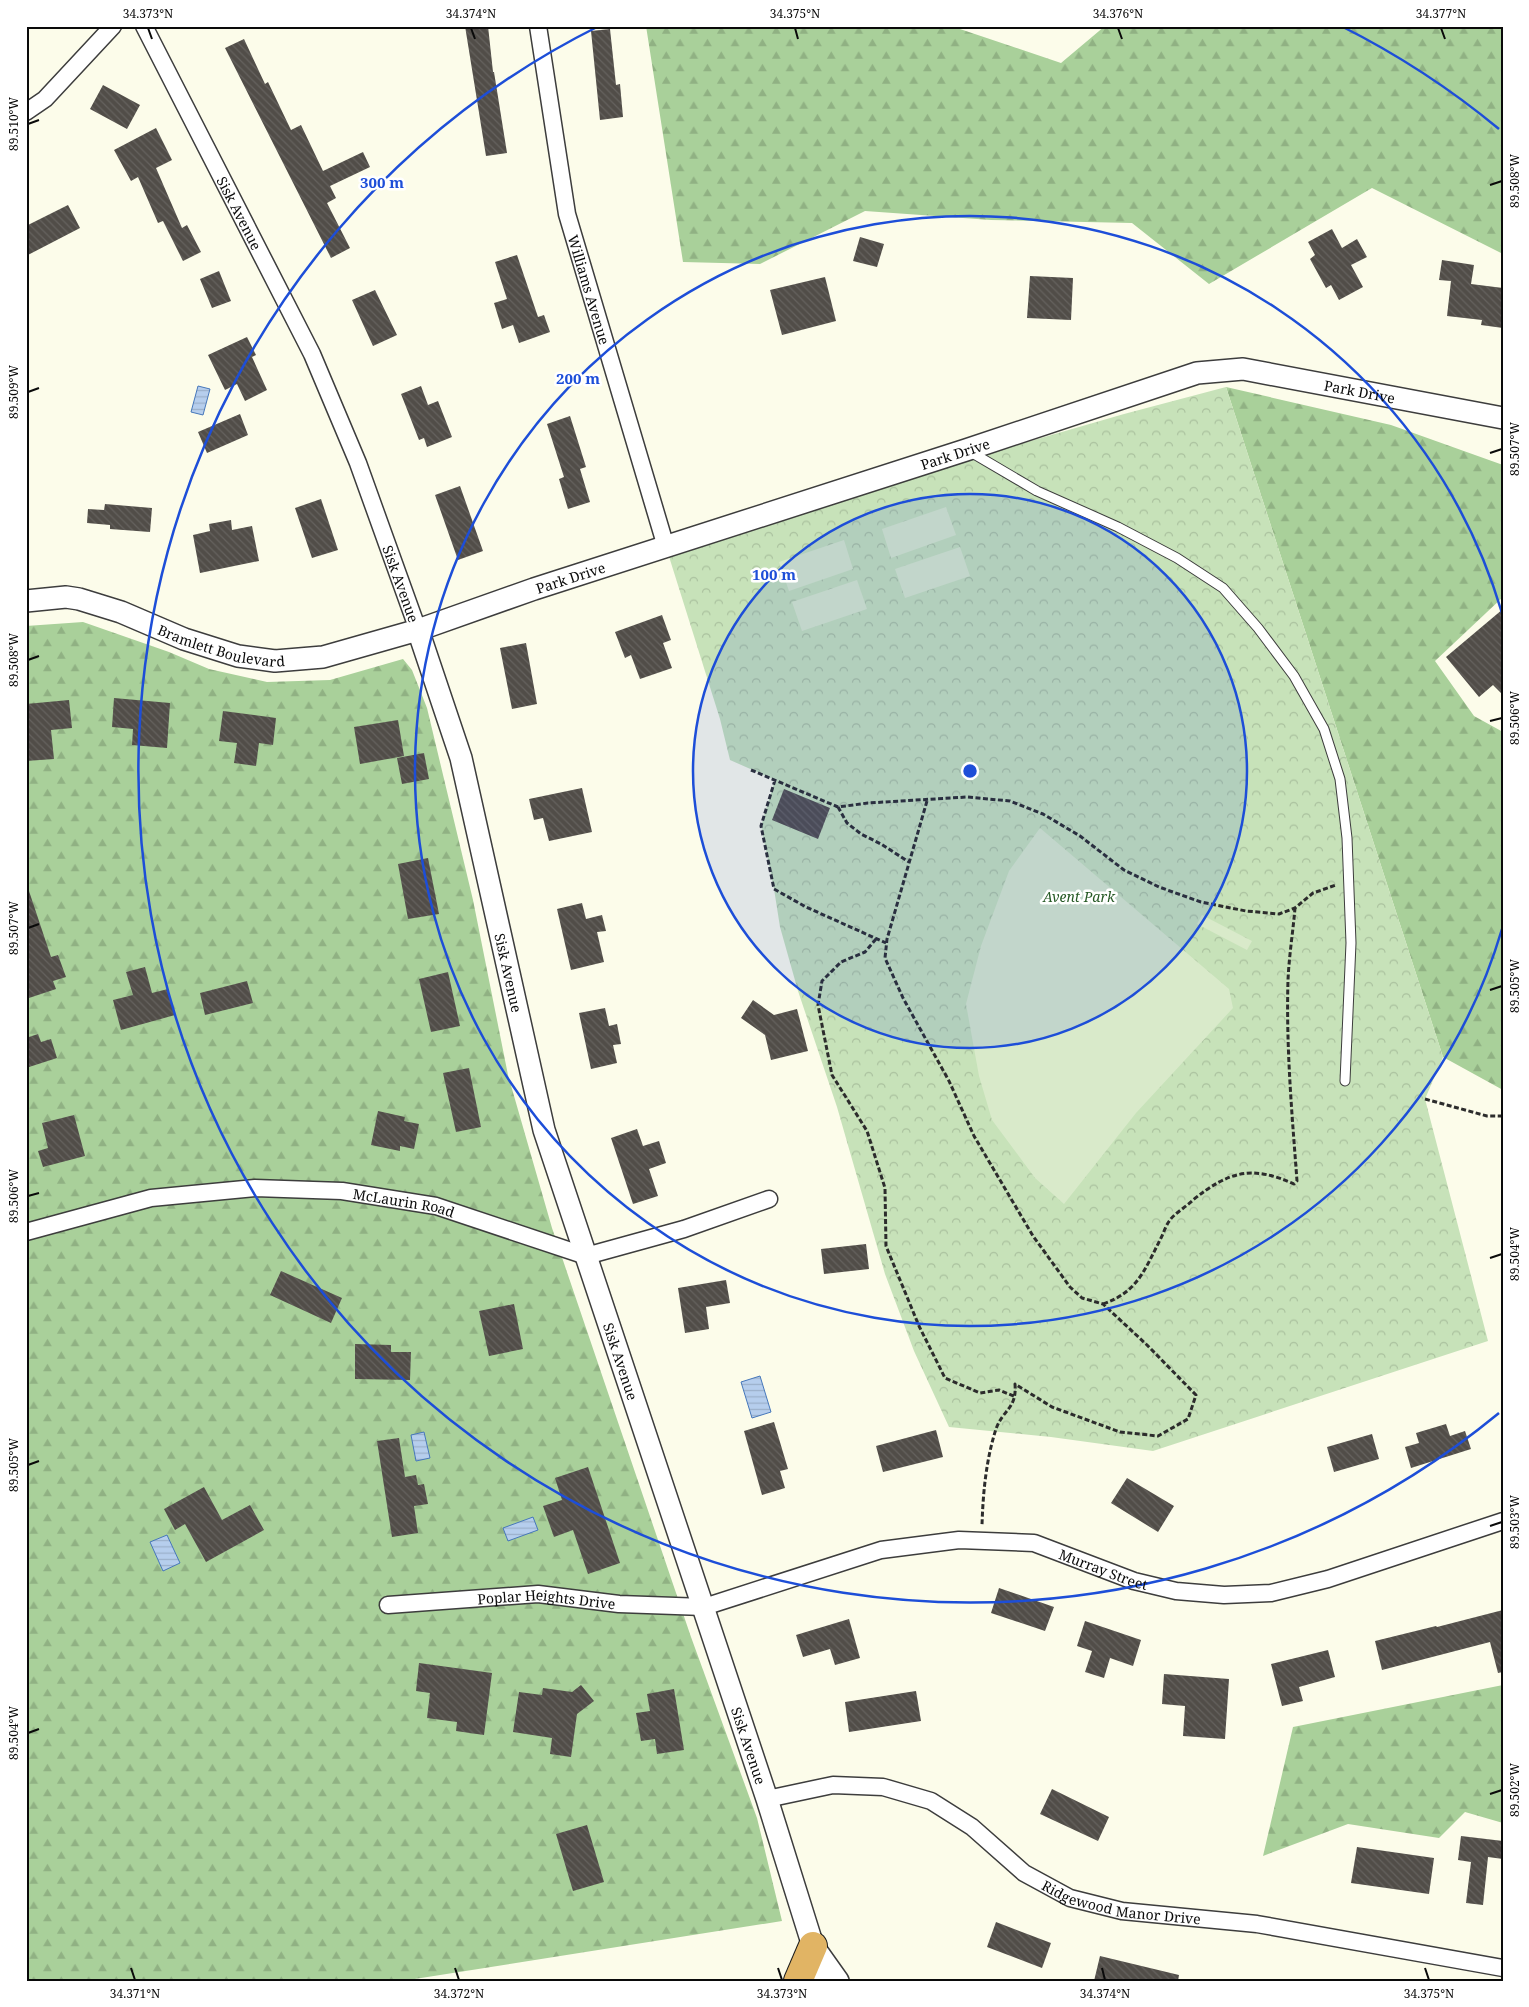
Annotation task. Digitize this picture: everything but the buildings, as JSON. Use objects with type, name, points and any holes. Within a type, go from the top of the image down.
[{"type":"highway","points":[[798,1981],[813,1946]]},
{"type":"street","points":[[26,112],[45,99],[113,26]]},
{"type":"street","name":"Sisk Avenue","points":[[144,26],[312,354],[358,463],[418,630],[461,758],[544,1130],[767,1799],[813,1946],[817,1972],[814,1981]]},
{"type":"street","name":"Williams Avenue","points":[[538,26],[567,214],[666,547]]},
{"type":"street","name":"Park Drive","points":[[418,630],[534,589],[1197,374],[1243,369],[1503,418]]},
{"type":"street","name":"Bramlett Boulevard","points":[[26,601],[66,597],[79,599],[121,612],[184,639],[238,656],[275,661],[323,657],[418,630]]},
{"type":"street","name":"McLaurin Road","points":[[26,1232],[151,1198],[255,1188],[342,1191],[436,1206],[586,1256]]},
{"type":"street","points":[[586,1256],[684,1229],[769,1199]]},
{"type":"street","name":"Murray Street","points":[[704,1607],[881,1550],[959,1540],[1034,1543],[1134,1581],[1176,1591],[1224,1595],[1271,1593],[1328,1579],[1503,1521]]},
{"type":"street","name":"Poplar Heights Drive","points":[[388,1605],[538,1594],[619,1604],[704,1607]]},
{"type":"street","name":"Ridgewood Manor Drive","points":[[767,1799],[833,1785],[883,1787],[931,1801],[972,1827],[1024,1873],[1070,1898],[1122,1911],[1257,1924],[1503,1968]]},
{"type":"street","name":"Sisk Avenue","points":[[813,1946],[838,1981]]},
{"type":"lane","points":[[966,450],[1037,491],[1118,528],[1177,558],[1223,588],[1258,628],[1294,676],[1324,729],[1340,779],[1347,838],[1351,943],[1345,1082]]},
{"type":"path","points":[[751,770],[838,807],[868,803],[927,801],[967,797],[1010,801],[1043,814],[1080,836],[1124,870],[1159,887],[1200,902],[1246,911],[1279,914],[1296,908],[1313,893],[1349,881]]},
{"type":"path","points":[[775,780],[761,826],[774,889],[886,944]]},
{"type":"path","points":[[927,801],[886,944],[885,958],[903,998],[949,1081],[974,1136],[1033,1236],[1070,1287],[1082,1298],[1103,1304],[1196,1395],[1188,1418],[1158,1436],[1120,1432],[1052,1407],[1015,1384],[1016,1397],[997,1428],[984,1484],[981,1541]]},
{"type":"path","points":[[838,807],[847,823],[909,862]]},
{"type":"path","points":[[1103,1304],[1119,1298],[1133,1287],[1148,1264],[1170,1220],[1212,1185],[1245,1172],[1274,1175],[1294,1184],[1297,1181],[1290,1100],[1288,1041],[1288,978],[1296,908]]},
{"type":"path","points":[[876,939],[865,952],[841,962],[822,981],[818,1005],[832,1075],[867,1131],[885,1188],[886,1246],[919,1326],[945,1378],[980,1393],[1000,1390],[1016,1397]]},
{"type":"path","points":[[1425,1099],[1487,1116],[1503,1116]]},
{"type":"green space","points":[[646,26],[951,26],[1061,63],[1105,26],[1503,26],[1503,254],[1372,188],[1209,284],[1132,223],[991,220],[865,211],[760,264],[683,262]]},
{"type":"green space","points":[[1226,387],[1391,425],[1503,465],[1503,597],[1435,661],[1474,716],[1503,732],[1503,1090],[1443,1057]]},
{"type":"green space","name":"Avent Park","points":[[1226,387],[1443,1057],[1425,1099],[1488,1341],[1153,1451],[1051,1437],[949,1427],[914,1351],[885,1274],[837,1107],[798,991],[780,927],[761,826],[775,780],[730,760],[720,719],[666,547],[1124,414]]},
{"type":"green space","points":[[946,507],[956,535],[891,558],[882,529]]},
{"type":"green space","points":[[844,540],[853,569],[789,591],[779,562]]},
{"type":"green space","points":[[960,547],[970,576],[905,598],[895,569]]},
{"type":"green space","points":[[857,580],[867,609],[802,631],[792,602]]},
{"type":"green space","points":[[83,622],[169,652],[209,669],[267,682],[330,680],[403,659],[412,670],[427,708],[473,900],[508,1075],[552,1228],[691,1637],[757,1818],[782,1921],[402,1981],[26,1981],[26,626]]},
{"type":"green space","points":[[1040,828],[1229,989],[1233,1008],[1136,1113],[1064,1204],[1035,1178],[992,1120],[979,1076],[966,1004],[981,946],[1009,871]]},
{"type":"green space","points":[[1202,915],[1252,941],[1247,950],[1197,924]]},
{"type":"green space","points":[[1503,1685],[1503,1823],[1465,1812],[1439,1838],[1348,1824],[1263,1856],[1293,1727]]},
{"type":"water","points":[[198,386],[210,389],[203,415],[191,412]]},
{"type":"water","points":[[760,1376],[771,1412],[752,1418],[741,1382]]},
{"type":"water","points":[[424,1432],[430,1458],[416,1461],[411,1435]]},
{"type":"water","points":[[533,1517],[538,1530],[508,1541],[503,1528]]},
{"type":"water","points":[[167,1535],[180,1563],[163,1571],[150,1542]]}]
